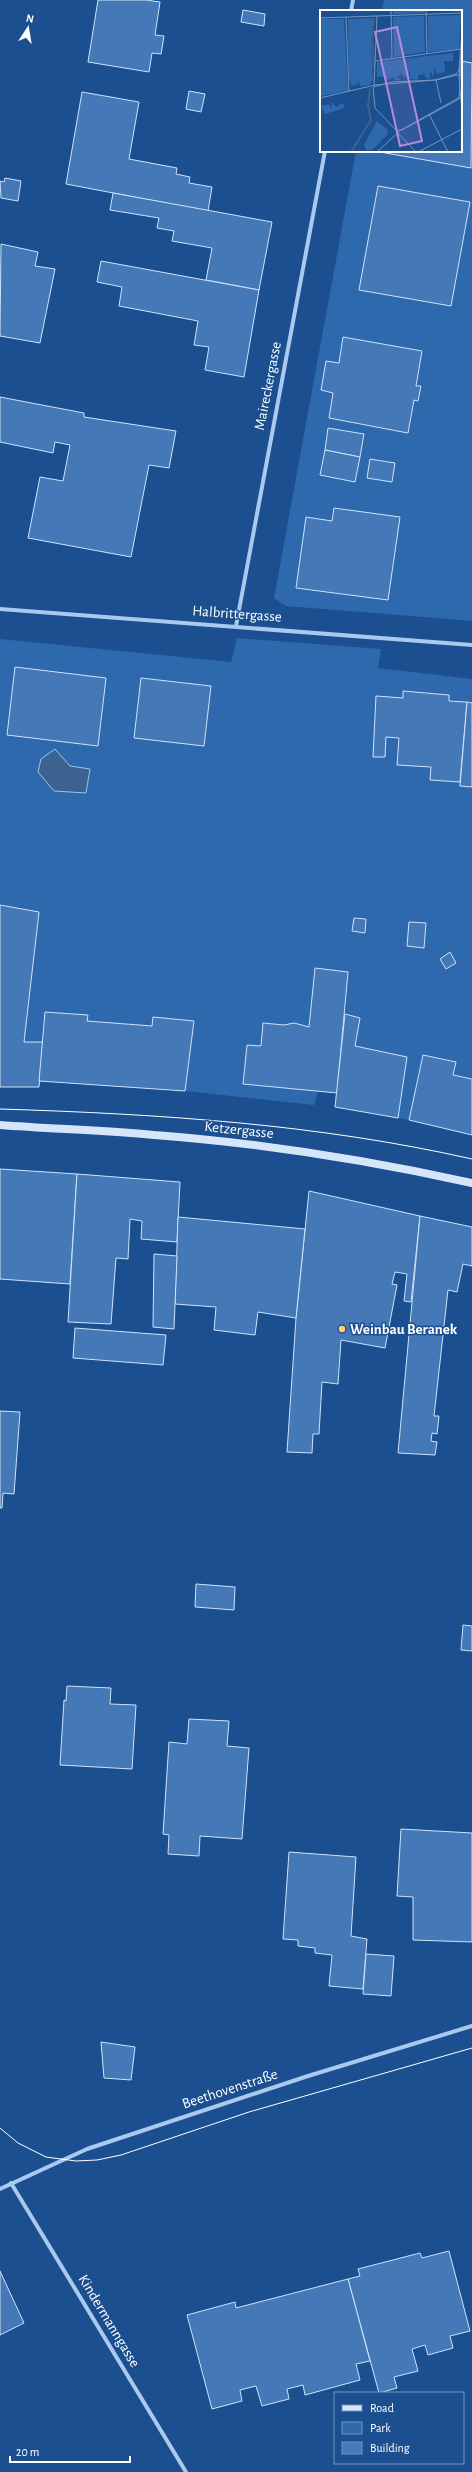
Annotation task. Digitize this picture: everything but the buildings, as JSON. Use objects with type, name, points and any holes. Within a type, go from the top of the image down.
[{"type":"main road","name":"Ketzergasse","points":[[0,1126],[155,1135],[295,1150],[414,1170],[472,1182]]},
{"type":"street","points":[[351,10],[353,0]]},
{"type":"street","name":"Maireckergasse","points":[[236,626],[325,152]]},
{"type":"street","name":"Halbrittergasse","points":[[0,609],[472,645]]},
{"type":"street","name":"Beethovenstraße","points":[[0,2189],[86,2149],[308,2076],[472,2026]]},
{"type":"street","name":"Kindermanngasse","points":[[11,2183],[186,2472]]},
{"type":"green space","points":[[384,0],[472,0],[472,621],[286,606],[274,598],[356,152],[462,152],[462,10],[382,10]]},
{"type":"green space","points":[[237,638],[381,649],[378,668],[472,679],[472,1079],[453,1075],[456,1062],[423,1055],[409,1120],[398,1118],[355,1046],[360,1018],[345,1014],[348,972],[315,969],[309,1027],[294,1023],[284,1025],[263,1023],[261,1046],[247,1045],[243,1084],[318,1091],[314,1105],[185,1091],[194,1022],[153,1018],[152,1026],[87,1021],[88,1015],[45,1012],[43,1042],[24,1042],[39,912],[0,905],[0,639],[231,662]]},
{"type":"shaded area","points":[[55,749],[70,766],[90,769],[86,793],[54,791],[38,772],[41,759]]},
{"type":"tram line","points":[[0,1109],[119,1114],[296,1129],[414,1147],[472,1159]]},
{"type":"tram line","points":[[0,2128],[18,2143],[46,2157],[76,2161],[97,2160],[121,2155],[249,2112],[472,2048]]},
{"type":"place","name":"Weinbau Beranek","points":[[342,1329]]}]
